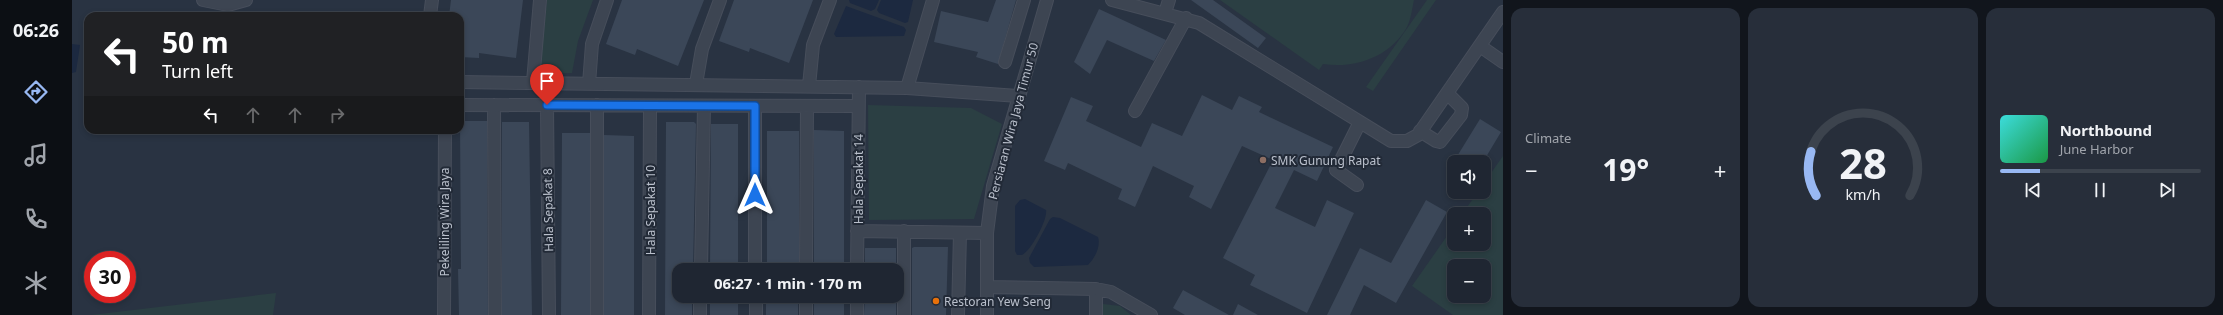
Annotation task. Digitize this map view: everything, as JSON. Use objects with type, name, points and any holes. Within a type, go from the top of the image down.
[{"type":"street","points":[[203,0],[228,5],[246,0]]},
{"type":"street","points":[[430,12],[432,0]]},
{"type":"street","points":[[533,82],[540,0]]},
{"type":"street","points":[[589,84],[592,44],[608,0]]},
{"type":"street","points":[[696,84],[702,49],[720,0]]},
{"type":"street","points":[[809,86],[813,45],[830,0]]},
{"type":"street","points":[[907,88],[933,0]]},
{"type":"street","points":[[1005,62],[1024,0]]},
{"type":"street","name":"Persiaran Wira Jaya Timur 50","points":[[987,315],[987,234],[993,186],[1047,0]]},
{"type":"street","points":[[1112,0],[1186,18],[1199,23],[1391,141],[1407,141],[1420,131],[1503,12]]},
{"type":"street","points":[[1164,13],[1168,0]]},
{"type":"street","points":[[1135,111],[1186,18]]},
{"type":"street","points":[[1480,46],[1503,62]]},
{"type":"street","points":[[464,82],[907,88],[1018,96]]},
{"type":"street","name":"Hala Sepakat 14","points":[[857,263],[858,87]]},
{"type":"street","points":[[1420,131],[1436,142],[1440,142],[1461,115],[1462,108],[1447,93]]},
{"type":"street","points":[[464,105],[858,106]]},
{"type":"street","points":[[494,105],[495,315]]},
{"type":"street","name":"Hala Sepakat 8","points":[[547,105],[549,315]]},
{"type":"street","points":[[597,106],[597,315]]},
{"type":"street","name":"Hala Sepakat 10","points":[[649,315],[650,106]]},
{"type":"street","points":[[701,263],[704,106]]},
{"type":"street","points":[[755,106],[756,263]]},
{"type":"street","points":[[806,263],[807,106]]},
{"type":"street","points":[[1357,185],[1336,170],[1360,122]]},
{"type":"street","name":"Pekeliling Wira Jaya","points":[[444,315],[445,134]]},
{"type":"street","points":[[857,231],[987,234]]},
{"type":"street","points":[[904,231],[904,315]]},
{"type":"street","points":[[958,315],[960,234]]},
{"type":"street","points":[[987,287],[1096,289],[1111,292],[1151,315]]},
{"type":"street","points":[[1096,289],[1096,315]]},
{"type":"street","points":[[700,303],[700,315]]},
{"type":"street","points":[[756,303],[756,315]]},
{"type":"street","points":[[806,303],[806,315]]},
{"type":"street","points":[[857,303],[857,315]]},
{"type":"green space","points":[[547,0],[593,0],[578,41],[572,73],[539,74]]},
{"type":"green space","points":[[1220,0],[1414,0],[1407,27],[1391,46],[1371,59],[1347,65],[1323,64],[1319,70]]},
{"type":"green space","points":[[1427,0],[1436,0],[1373,91],[1366,87]]},
{"type":"green space","points":[[868,105],[971,108],[1002,124],[974,219],[869,220]]},
{"type":"green space","points":[[1503,156],[1503,315],[1453,315],[1412,286],[1447,236],[1447,251],[1491,251],[1491,207],[1467,207],[1473,199],[1491,199],[1491,173]]},
{"type":"green space","points":[[276,293],[273,315],[91,315]]},
{"type":"green space","points":[[1103,304],[1120,306],[1131,315],[1103,315]]},
{"type":"water","points":[[849,0],[879,0],[875,9],[871,11],[850,3]]},
{"type":"water","points":[[881,0],[913,0],[908,22],[905,23],[879,13],[877,10]]},
{"type":"water","points":[[846,6],[904,27],[906,30],[904,36],[836,37],[834,34]]},
{"type":"water","points":[[72,44],[80,45],[76,72],[72,73]]},
{"type":"water","points":[[1025,199],[1046,210],[1046,214],[1042,227],[1030,248],[1022,255],[1017,255],[1015,251],[1015,206],[1020,200]]},
{"type":"water","points":[[1053,217],[1060,218],[1098,237],[1099,244],[1097,252],[1088,265],[1034,267],[1030,263],[1029,258],[1050,219]]},
{"type":"building","points":[[451,0],[523,0],[516,58],[479,53],[479,58],[464,57],[464,12],[450,12]]},
{"type":"building","points":[[622,0],[704,0],[678,66],[637,49],[635,55],[606,44]]},
{"type":"building","points":[[734,0],[813,0],[789,63],[750,48],[749,52],[719,41]]},
{"type":"building","points":[[996,0],[1016,0],[998,64],[976,57],[978,52],[934,42],[941,11],[988,22]]},
{"type":"building","points":[[1191,0],[1213,0],[1266,38],[1258,48]]},
{"type":"building","points":[[1099,9],[1166,40],[1154,61],[1107,40],[1090,74],[1074,62]]},
{"type":"building","points":[[1202,95],[1232,110],[1239,96],[1262,107],[1259,112],[1333,147],[1317,181],[1294,170],[1275,208],[1315,227],[1327,200],[1354,213],[1307,313],[1250,285],[1255,275],[1223,258],[1273,160],[1242,146],[1211,209],[1189,197],[1194,186],[1153,166],[1135,207],[1118,199],[1122,189],[1068,163],[1065,170],[1044,161],[1071,97],[1093,106],[1086,121],[1141,147],[1152,123],[1182,136]]},
{"type":"building","points":[[1480,119],[1501,132],[1487,155],[1458,155]]},
{"type":"building","points":[[464,121],[487,121],[488,315],[459,315],[458,269],[461,269],[460,134],[464,134]]},
{"type":"building","points":[[502,122],[529,122],[532,315],[502,315]]},
{"type":"building","points":[[666,122],[694,122],[696,124],[693,263],[672,263],[672,303],[692,303],[692,315],[665,315]]},
{"type":"building","points":[[711,124],[738,124],[738,263],[710,263]]},
{"type":"building","points":[[814,130],[844,131],[844,263],[814,263]]},
{"type":"building","points":[[767,131],[799,131],[799,263],[767,263]]},
{"type":"building","points":[[562,133],[590,133],[590,315],[561,315]]},
{"type":"building","points":[[604,135],[634,136],[634,315],[604,315]]},
{"type":"building","points":[[1426,200],[1447,212],[1396,303],[1364,285],[1350,315],[1327,315],[1360,248],[1391,263]]},
{"type":"building","points":[[948,247],[946,315],[912,315],[912,248]]},
{"type":"building","points":[[865,248],[896,248],[896,263],[865,263]]},
{"type":"building","points":[[1183,290],[1229,315],[1185,315],[1173,308]]},
{"type":"building","points":[[710,303],[738,303],[738,315],[710,315]]},
{"type":"building","points":[[766,303],[798,303],[798,315],[766,315]]},
{"type":"building","points":[[814,303],[844,303],[844,315],[814,315]]},
{"type":"building","points":[[865,303],[896,303],[896,315],[864,315]]},
{"type":"building","points":[[1238,304],[1258,315],[1233,315]]},
{"type":"place","name":"SMK Gunung Rapat","points":[[1263,160]]},
{"type":"place","name":"Restoran Yew Seng","points":[[936,301]]},
{"type":"route","points":[[547,105],[755,106],[755,195]]}]
